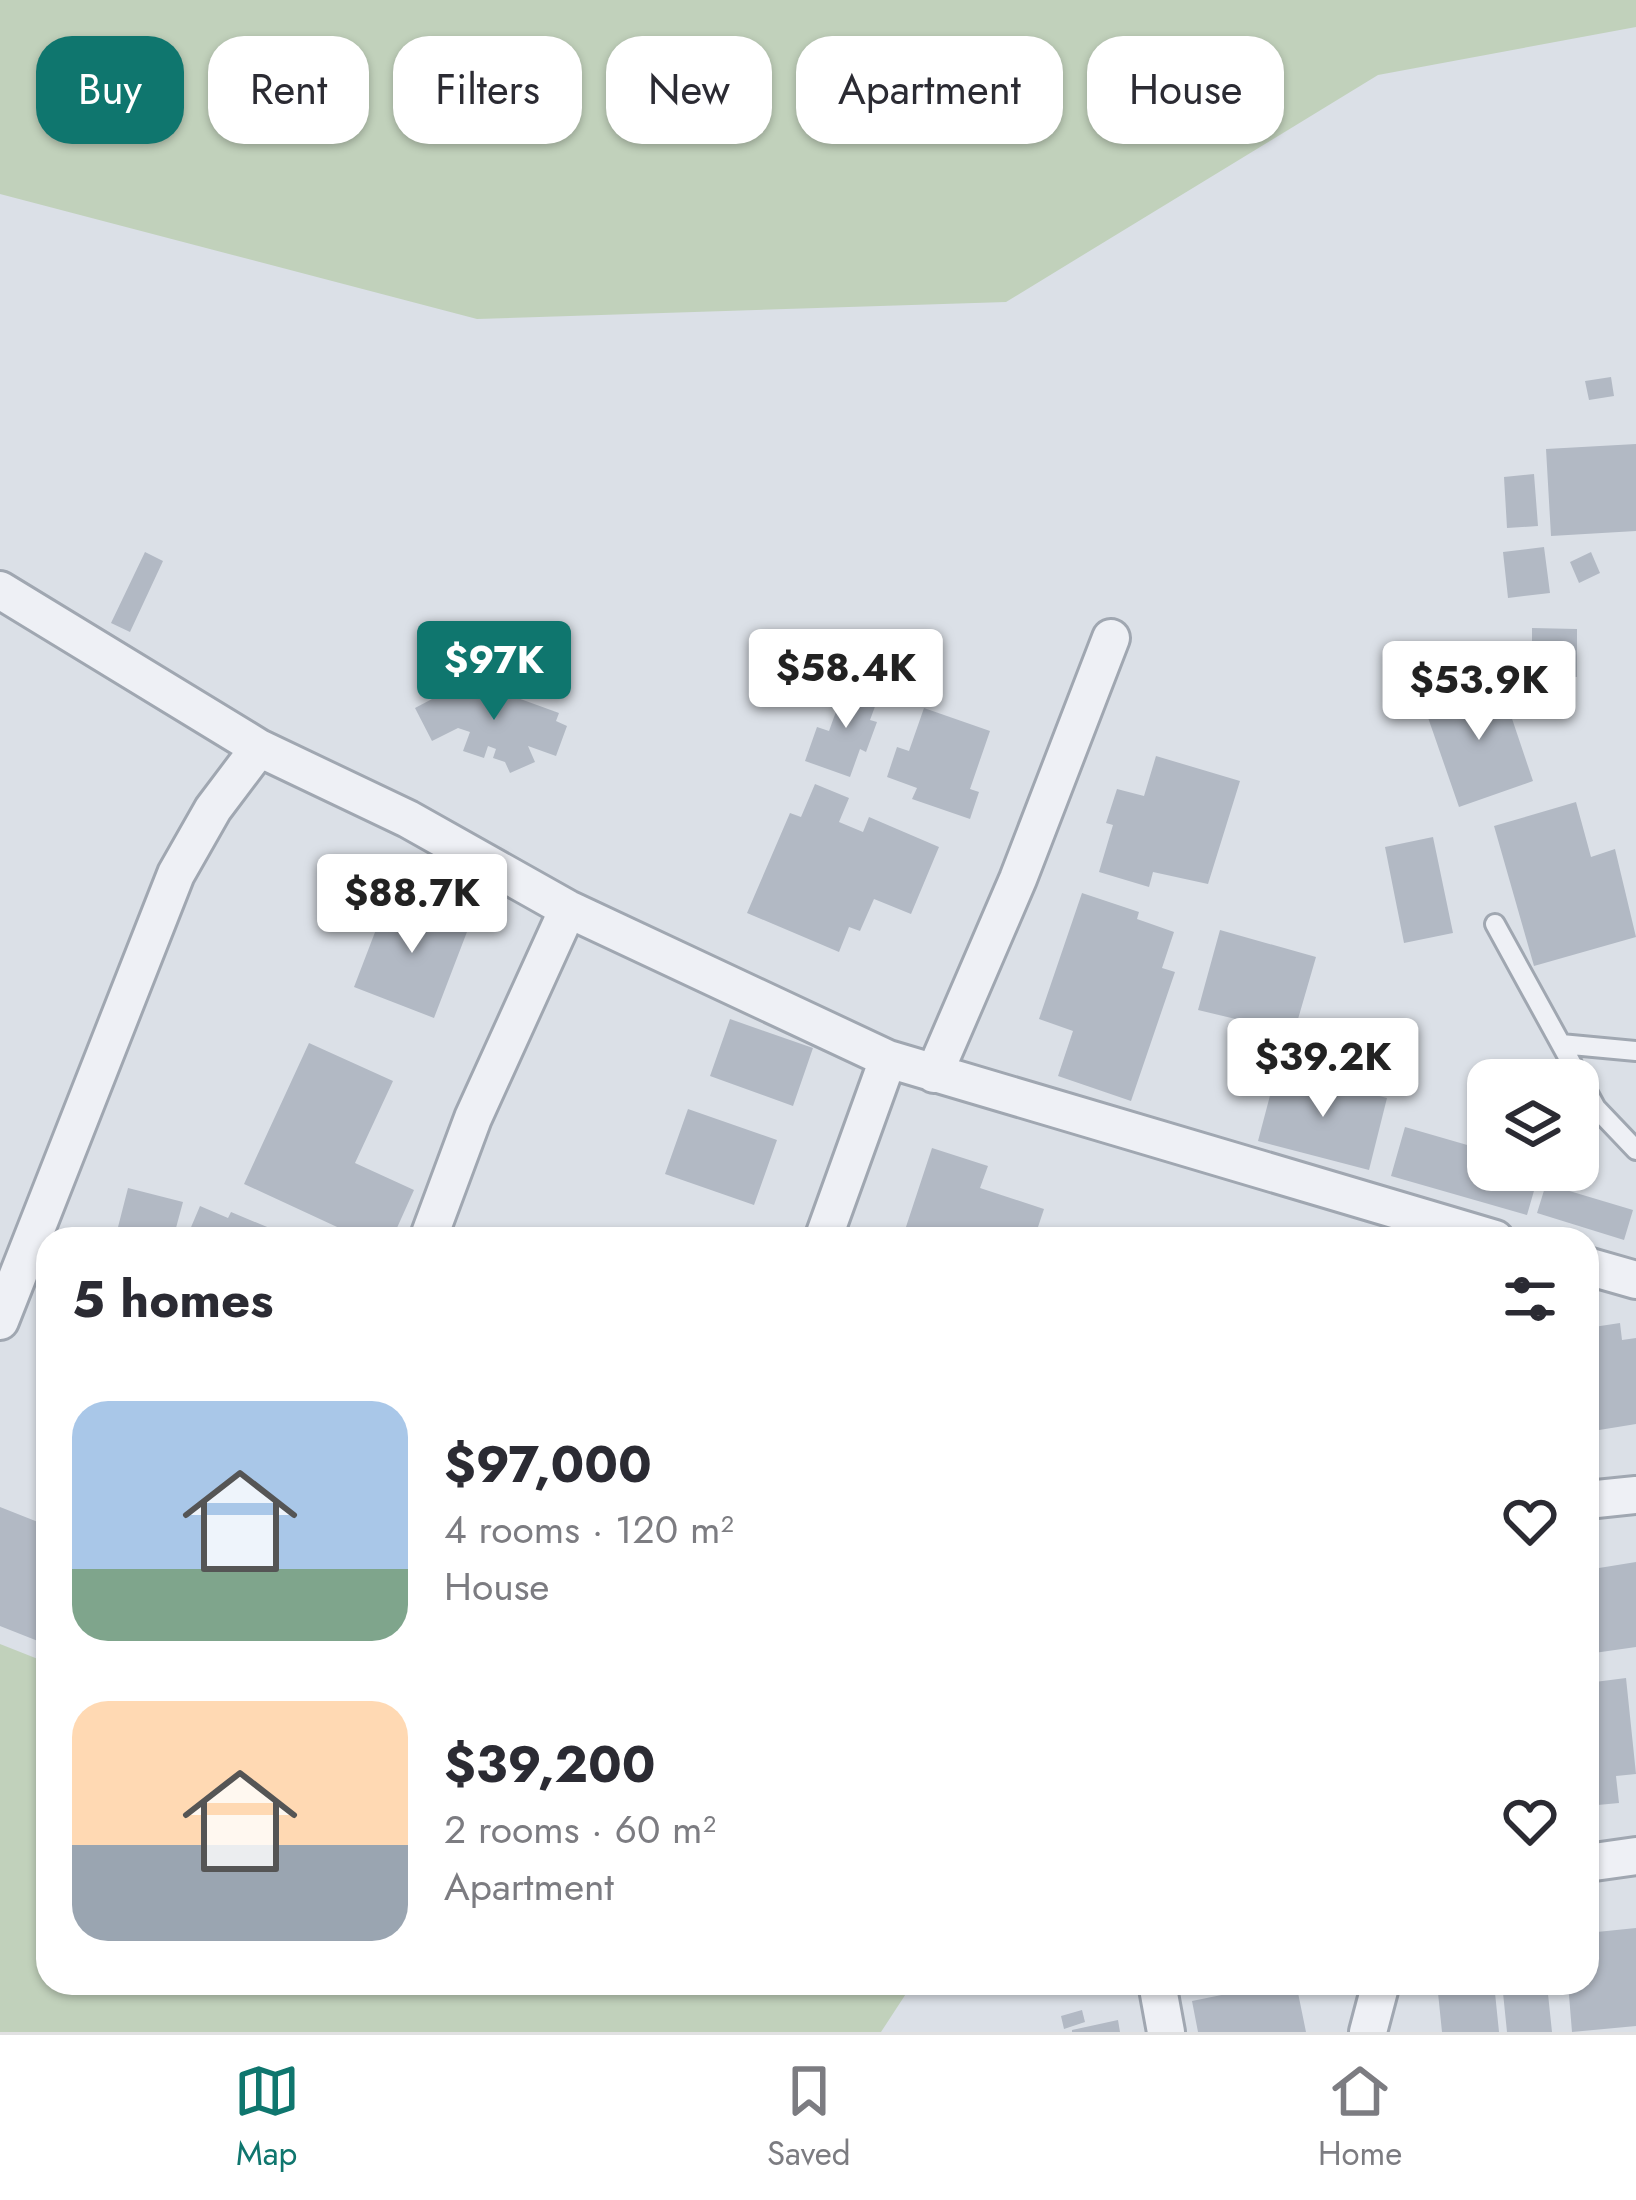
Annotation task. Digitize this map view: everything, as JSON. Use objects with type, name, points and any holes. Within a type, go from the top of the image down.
[{"type":"street","points":[[0,590],[259,748],[408,819],[568,909],[888,1059],[1454,1227]]},
{"type":"street","points":[[934,1074],[1018,880],[1111,638]]},
{"type":"street","points":[[37,1227],[176,874],[213,808],[259,748]]},
{"type":"street","points":[[432,1227],[473,1118],[568,909]]},
{"type":"street","points":[[828,1227],[888,1059]]},
{"type":"street","points":[[0,1321],[36,1230]]},
{"type":"street","points":[[1599,1269],[1636,1280]]},
{"type":"street","points":[[1599,1499],[1636,1495]]},
{"type":"street","points":[[1599,1861],[1636,1856]]},
{"type":"street","points":[[1159,1995],[1166,2032]]},
{"type":"street","points":[[1368,2032],[1378,1995]]},
{"type":"lane","points":[[1495,924],[1596,1108],[1636,1150]]},
{"type":"lane","points":[[1561,1045],[1636,1051]]},
{"type":"green space","points":[[0,0],[1636,0],[1636,27],[1378,75],[1284,132],[1284,36],[1087,36],[1087,144],[1265,144],[1006,302],[477,319],[0,194]]},
{"type":"green space","points":[[0,1644],[36,1658],[36,1995],[905,1995],[881,2032],[0,2032]]},
{"type":"building","points":[[1611,377],[1614,396],[1589,400],[1585,381]]},
{"type":"building","points":[[1636,444],[1636,531],[1551,536],[1546,449]]},
{"type":"building","points":[[1534,474],[1538,526],[1507,528],[1504,477]]},
{"type":"building","points":[[1544,547],[1550,593],[1508,598],[1503,552]]},
{"type":"building","points":[[145,552],[163,561],[130,632],[111,623]]},
{"type":"building","points":[[1591,552],[1600,573],[1579,583],[1570,562]]},
{"type":"building","points":[[1532,628],[1577,629],[1577,677],[1532,676]]},
{"type":"building","points":[[468,680],[559,713],[556,721],[567,726],[556,756],[528,746],[535,762],[510,773],[505,762],[493,758],[496,749],[488,746],[484,758],[463,751],[470,732],[458,728],[432,741],[415,708]]},
{"type":"building","points":[[1499,680],[1533,781],[1459,807],[1424,706]]},
{"type":"building","points":[[847,681],[880,693],[870,720],[877,722],[850,777],[805,761],[817,727],[829,731]]},
{"type":"building","points":[[924,708],[990,731],[970,789],[979,792],[970,819],[912,799],[917,788],[887,777],[897,747],[909,751]]},
{"type":"building","points":[[1156,756],[1240,781],[1208,884],[1153,872],[1149,887],[1099,872],[1113,825],[1106,823],[1117,789],[1144,796]]},
{"type":"building","points":[[815,784],[849,798],[839,822],[863,832],[869,817],[939,847],[911,914],[874,899],[860,931],[849,927],[839,952],[747,913],[790,813],[801,817]]},
{"type":"building","points":[[1576,802],[1591,857],[1615,849],[1636,937],[1534,966],[1494,826]]},
{"type":"building","points":[[1433,837],[1453,933],[1404,943],[1385,847]]},
{"type":"building","points":[[390,893],[470,924],[434,1018],[354,987]]},
{"type":"building","points":[[1082,893],[1139,912],[1137,919],[1174,932],[1162,968],[1175,972],[1131,1101],[1058,1076],[1073,1031],[1039,1019]]},
{"type":"building","points":[[1220,930],[1316,957],[1296,1026],[1271,1019],[1269,1027],[1198,1010]]},
{"type":"building","points":[[730,1019],[813,1048],[793,1106],[710,1076]]},
{"type":"building","points":[[309,1043],[393,1081],[355,1163],[414,1190],[397,1227],[337,1227],[244,1184]]},
{"type":"building","points":[[1277,1069],[1387,1098],[1369,1170],[1258,1141]]},
{"type":"building","points":[[688,1109],[777,1140],[754,1205],[665,1174]]},
{"type":"building","points":[[1405,1127],[1467,1145],[1467,1191],[1534,1191],[1527,1215],[1391,1176]]},
{"type":"building","points":[[932,1148],[988,1166],[980,1188],[1044,1209],[1038,1227],[906,1227]]},
{"type":"building","points":[[128,1188],[183,1202],[176,1227],[118,1227]]},
{"type":"building","points":[[1544,1191],[1569,1191],[1633,1210],[1624,1240],[1599,1232],[1599,1227],[1582,1227],[1537,1213]]},
{"type":"building","points":[[200,1206],[267,1227],[191,1227]]},
{"type":"building","points":[[1620,1323],[1622,1340],[1636,1338],[1636,1424],[1599,1430],[1599,1326]]},
{"type":"building","points":[[0,1507],[36,1521],[36,1640],[0,1626]]},
{"type":"building","points":[[1636,1562],[1636,1647],[1599,1652],[1599,1568]]},
{"type":"building","points":[[1626,1678],[1636,1774],[1616,1776],[1619,1803],[1599,1805],[1599,1681]]},
{"type":"building","points":[[1636,1928],[1636,2026],[1572,2032],[1569,1995],[1599,1995],[1599,1932]]},
{"type":"building","points":[[1221,1995],[1298,1995],[1306,2032],[1198,2032],[1192,2001]]},
{"type":"building","points":[[1438,1995],[1495,1995],[1499,2032],[1442,2032]]},
{"type":"building","points":[[1503,1995],[1548,1995],[1552,2032],[1507,2032]]},
{"type":"building","points":[[1082,2010],[1085,2022],[1064,2029],[1061,2016]]},
{"type":"building","points":[[1118,2020],[1120,2032],[1072,2032],[1072,2030]]}]
